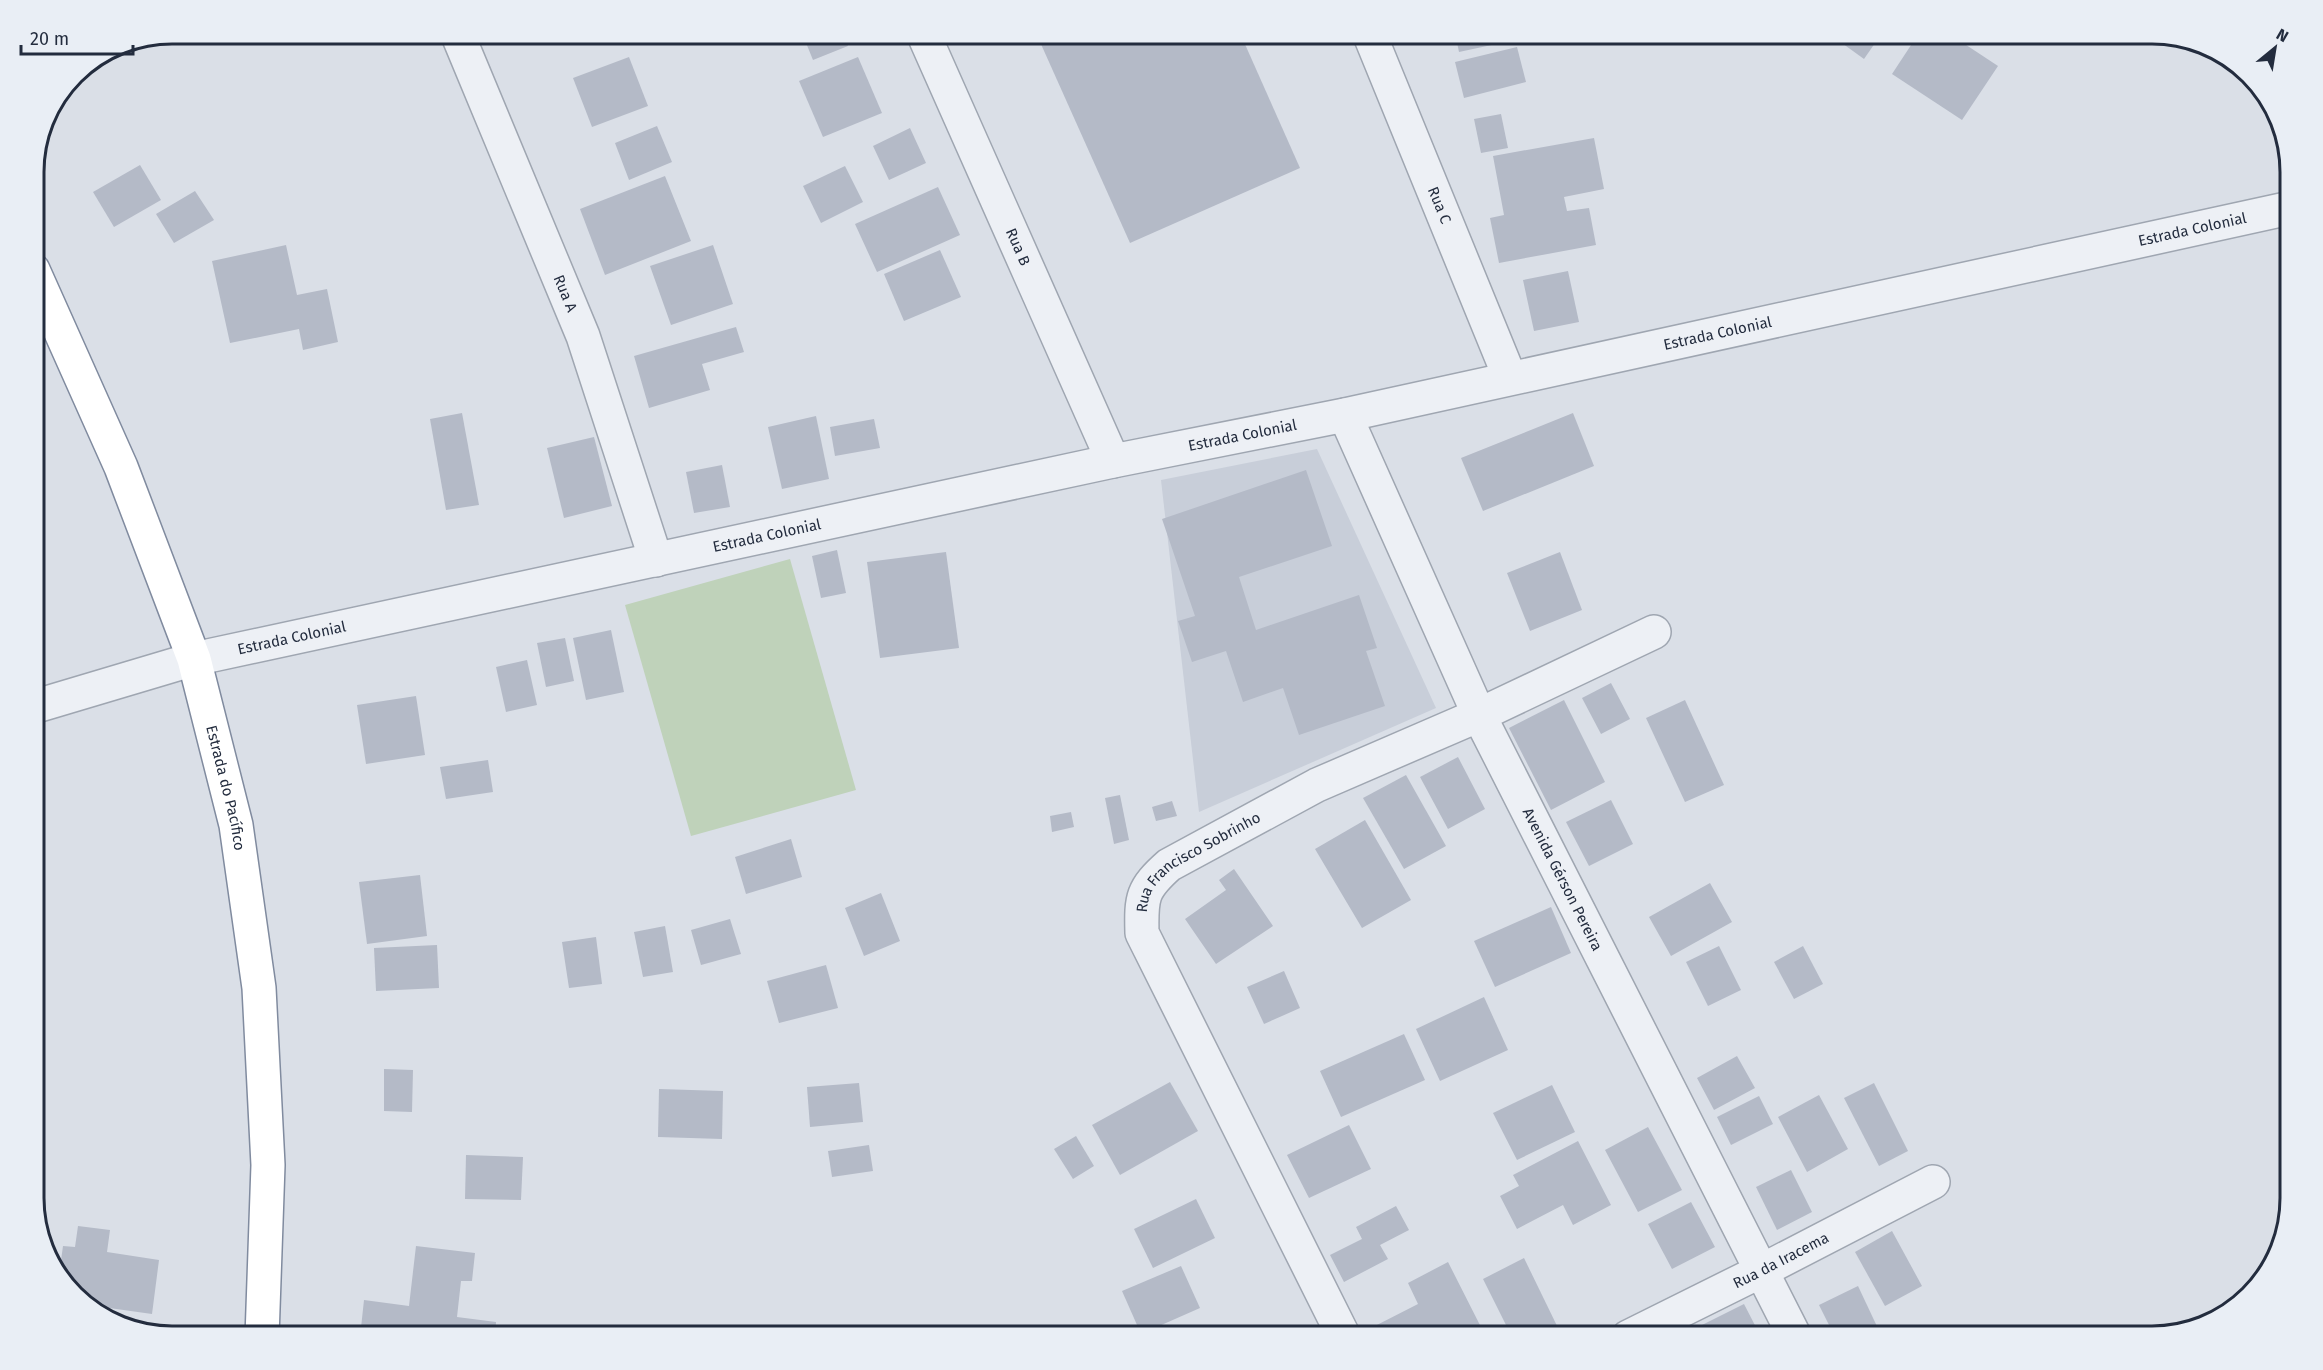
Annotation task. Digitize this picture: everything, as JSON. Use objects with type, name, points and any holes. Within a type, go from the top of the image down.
[{"type":"highway","name":"Estrada do Pacífico","points":[[44,295],[121,467],[194,659],[237,825],[259,988],[268,1165],[262,1326]]},
{"type":"street","name":"Rua A","points":[[462,44],[583,336],[656,560]]},
{"type":"street","name":"Rua B","points":[[928,44],[1113,461]]},
{"type":"street","name":"Rua C","points":[[1373,44],[1510,378]]},
{"type":"street","name":"Estrada Colonial","points":[[44,704],[194,659],[1113,461],[1345,415],[2279,210]]},
{"type":"street","name":"Avenida Gérson Pereira","points":[[1345,415],[1479,715],[1789,1326]]},
{"type":"street","name":"Rua Francisco Sobrinho","points":[[1338,1326],[1142,933],[1141,906],[1150,882],[1169,865],[1317,784],[1479,715],[1654,632]]},
{"type":"street","name":"Rua da Iracema","points":[[1650,1326],[1933,1182]]},
{"type":"shaded area","points":[[1317,449],[1436,708],[1199,812],[1161,480]]},
{"type":"green space","points":[[790,559],[856,790],[691,836],[625,605]]},
{"type":"building","points":[[806,44],[847,44],[848,46],[813,60]]},
{"type":"building","points":[[1041,44],[1245,44],[1300,168],[1130,243]]},
{"type":"building","points":[[1457,44],[1496,44],[1459,52]]},
{"type":"building","points":[[1843,44],[1874,44],[1864,59]]},
{"type":"building","points":[[1912,44],[1965,44],[1998,66],[1962,120],[1892,74]]},
{"type":"building","points":[[1517,47],[1526,82],[1464,98],[1455,62]]},
{"type":"building","points":[[629,57],[648,106],[592,127],[573,78]]},
{"type":"building","points":[[858,57],[882,113],[823,137],[799,81]]},
{"type":"building","points":[[1501,114],[1508,148],[1481,153],[1474,119]]},
{"type":"building","points":[[657,126],[672,162],[629,180],[615,143]]},
{"type":"building","points":[[910,128],[926,163],[889,180],[873,146]]},
{"type":"building","points":[[1594,138],[1604,189],[1564,197],[1567,211],[1589,208],[1596,245],[1499,263],[1490,218],[1504,215],[1493,156]]},
{"type":"building","points":[[140,165],[161,200],[114,227],[93,192]]},
{"type":"building","points":[[845,166],[863,202],[821,223],[803,186]]},
{"type":"building","points":[[665,176],[691,241],[605,275],[580,209]]},
{"type":"building","points":[[938,187],[960,235],[877,272],[855,224]]},
{"type":"building","points":[[195,191],[214,220],[174,243],[156,214]]},
{"type":"building","points":[[286,245],[297,295],[327,289],[338,342],[303,350],[299,329],[230,343],[212,261]]},
{"type":"building","points":[[713,245],[733,304],[671,325],[650,266]]},
{"type":"building","points":[[940,250],[961,297],[904,321],[884,274]]},
{"type":"building","points":[[1568,271],[1579,322],[1534,331],[1523,280]]},
{"type":"building","points":[[736,327],[744,352],[702,364],[710,390],[649,408],[634,356]]},
{"type":"building","points":[[462,413],[479,505],[446,510],[430,419]]},
{"type":"building","points":[[1573,413],[1594,466],[1483,511],[1461,458]]},
{"type":"building","points":[[816,416],[829,479],[782,489],[768,427]]},
{"type":"building","points":[[874,419],[880,448],[835,456],[830,427]]},
{"type":"building","points":[[594,437],[612,506],[564,518],[547,448]]},
{"type":"building","points":[[722,465],[730,507],[694,513],[686,472]]},
{"type":"building","points":[[1306,470],[1332,546],[1239,577],[1256,630],[1359,595],[1377,648],[1366,651],[1385,706],[1299,735],[1283,688],[1243,702],[1226,651],[1192,662],[1178,621],[1195,616],[1162,519]]},
{"type":"building","points":[[837,550],[846,593],[821,598],[812,556]]},
{"type":"building","points":[[946,552],[959,648],[880,658],[867,562]]},
{"type":"building","points":[[1560,552],[1582,610],[1530,631],[1507,573]]},
{"type":"building","points":[[611,630],[624,692],[586,700],[573,638]]},
{"type":"building","points":[[565,638],[574,681],[546,687],[537,643]]},
{"type":"building","points":[[527,660],[537,705],[506,712],[496,667]]},
{"type":"building","points":[[1611,683],[1630,719],[1601,734],[1582,698]]},
{"type":"building","points":[[416,696],[425,755],[366,764],[357,705]]},
{"type":"building","points":[[1564,700],[1605,782],[1551,810],[1509,728]]},
{"type":"building","points":[[1685,700],[1724,785],[1685,802],[1646,718]]},
{"type":"building","points":[[1458,757],[1485,809],[1448,829],[1420,777]]},
{"type":"building","points":[[488,760],[493,792],[446,799],[440,767]]},
{"type":"building","points":[[1406,775],[1446,846],[1404,869],[1363,798]]},
{"type":"building","points":[[1120,795],[1129,840],[1114,844],[1105,798]]},
{"type":"building","points":[[1611,800],[1633,844],[1589,866],[1566,822]]},
{"type":"building","points":[[1172,801],[1177,816],[1156,821],[1152,807]]},
{"type":"building","points":[[1071,812],[1074,827],[1052,832],[1050,816]]},
{"type":"building","points":[[1365,820],[1411,900],[1362,928],[1315,849]]},
{"type":"building","points":[[791,839],[802,877],[746,894],[735,857]]},
{"type":"building","points":[[1234,869],[1273,926],[1216,964],[1185,919],[1226,890],[1219,880]]},
{"type":"building","points":[[420,875],[427,936],[367,944],[359,882]]},
{"type":"building","points":[[1710,883],[1732,922],[1671,956],[1649,917]]},
{"type":"building","points":[[881,893],[900,941],[864,956],[845,908]]},
{"type":"building","points":[[1551,907],[1571,953],[1495,987],[1474,941]]},
{"type":"building","points":[[730,919],[741,954],[701,965],[691,930]]},
{"type":"building","points":[[665,926],[673,972],[643,977],[634,932]]},
{"type":"building","points":[[596,937],[602,984],[569,988],[562,942]]},
{"type":"building","points":[[437,945],[439,988],[376,991],[374,948]]},
{"type":"building","points":[[1719,946],[1741,990],[1708,1006],[1686,962]]},
{"type":"building","points":[[1803,946],[1823,984],[1794,999],[1774,962]]},
{"type":"building","points":[[826,965],[838,1008],[779,1023],[767,981]]},
{"type":"building","points":[[1284,971],[1300,1008],[1264,1024],[1247,987]]},
{"type":"building","points":[[1484,997],[1508,1050],[1440,1081],[1416,1029]]},
{"type":"building","points":[[1404,1034],[1425,1080],[1341,1117],[1320,1071]]},
{"type":"building","points":[[1737,1056],[1755,1088],[1714,1110],[1697,1078]]},
{"type":"building","points":[[384,1069],[413,1070],[412,1112],[384,1111]]},
{"type":"building","points":[[1170,1082],[1198,1131],[1120,1175],[1092,1125]]},
{"type":"building","points":[[859,1083],[863,1122],[810,1127],[807,1087]]},
{"type":"building","points":[[1874,1083],[1908,1151],[1879,1166],[1844,1098]]},
{"type":"building","points":[[1552,1085],[1575,1132],[1517,1160],[1493,1113]]},
{"type":"building","points":[[659,1089],[723,1091],[722,1139],[658,1137]]},
{"type":"building","points":[[1819,1095],[1848,1149],[1807,1172],[1778,1117]]},
{"type":"building","points":[[1759,1096],[1773,1124],[1731,1145],[1717,1117]]},
{"type":"building","points":[[1349,1125],[1371,1169],[1309,1198],[1287,1155]]},
{"type":"building","points":[[1648,1127],[1682,1190],[1638,1212],[1605,1150]]},
{"type":"building","points":[[1076,1136],[1094,1166],[1073,1179],[1054,1149]]},
{"type":"building","points":[[1578,1141],[1611,1205],[1573,1225],[1563,1205],[1517,1229],[1500,1196],[1519,1186],[1513,1175]]},
{"type":"building","points":[[869,1145],[873,1171],[832,1177],[828,1151]]},
{"type":"building","points":[[466,1155],[523,1157],[521,1200],[465,1199]]},
{"type":"building","points":[[1791,1170],[1812,1212],[1777,1230],[1756,1187]]},
{"type":"building","points":[[1196,1199],[1215,1238],[1153,1268],[1134,1229]]},
{"type":"building","points":[[1691,1202],[1715,1247],[1672,1269],[1648,1224]]},
{"type":"building","points":[[1396,1206],[1409,1230],[1380,1245],[1388,1259],[1344,1282],[1330,1255],[1362,1239],[1356,1227]]},
{"type":"building","points":[[78,1226],[110,1230],[107,1252],[159,1260],[152,1314],[106,1307],[81,1289],[61,1262],[63,1246],[75,1247]]},
{"type":"building","points":[[1892,1231],[1922,1286],[1885,1306],[1855,1252]]},
{"type":"building","points":[[416,1246],[475,1253],[472,1281],[461,1281],[457,1317],[496,1322],[496,1326],[361,1326],[364,1300],[409,1306]]},
{"type":"building","points":[[1524,1258],[1557,1326],[1506,1326],[1483,1279]]},
{"type":"building","points":[[1448,1262],[1480,1326],[1375,1326],[1418,1304],[1408,1283]]},
{"type":"building","points":[[1181,1266],[1200,1308],[1159,1326],[1137,1326],[1122,1291]]},
{"type":"building","points":[[1858,1286],[1877,1326],[1830,1326],[1819,1305]]},
{"type":"building","points":[[1744,1304],[1755,1326],[1700,1326]]}]
